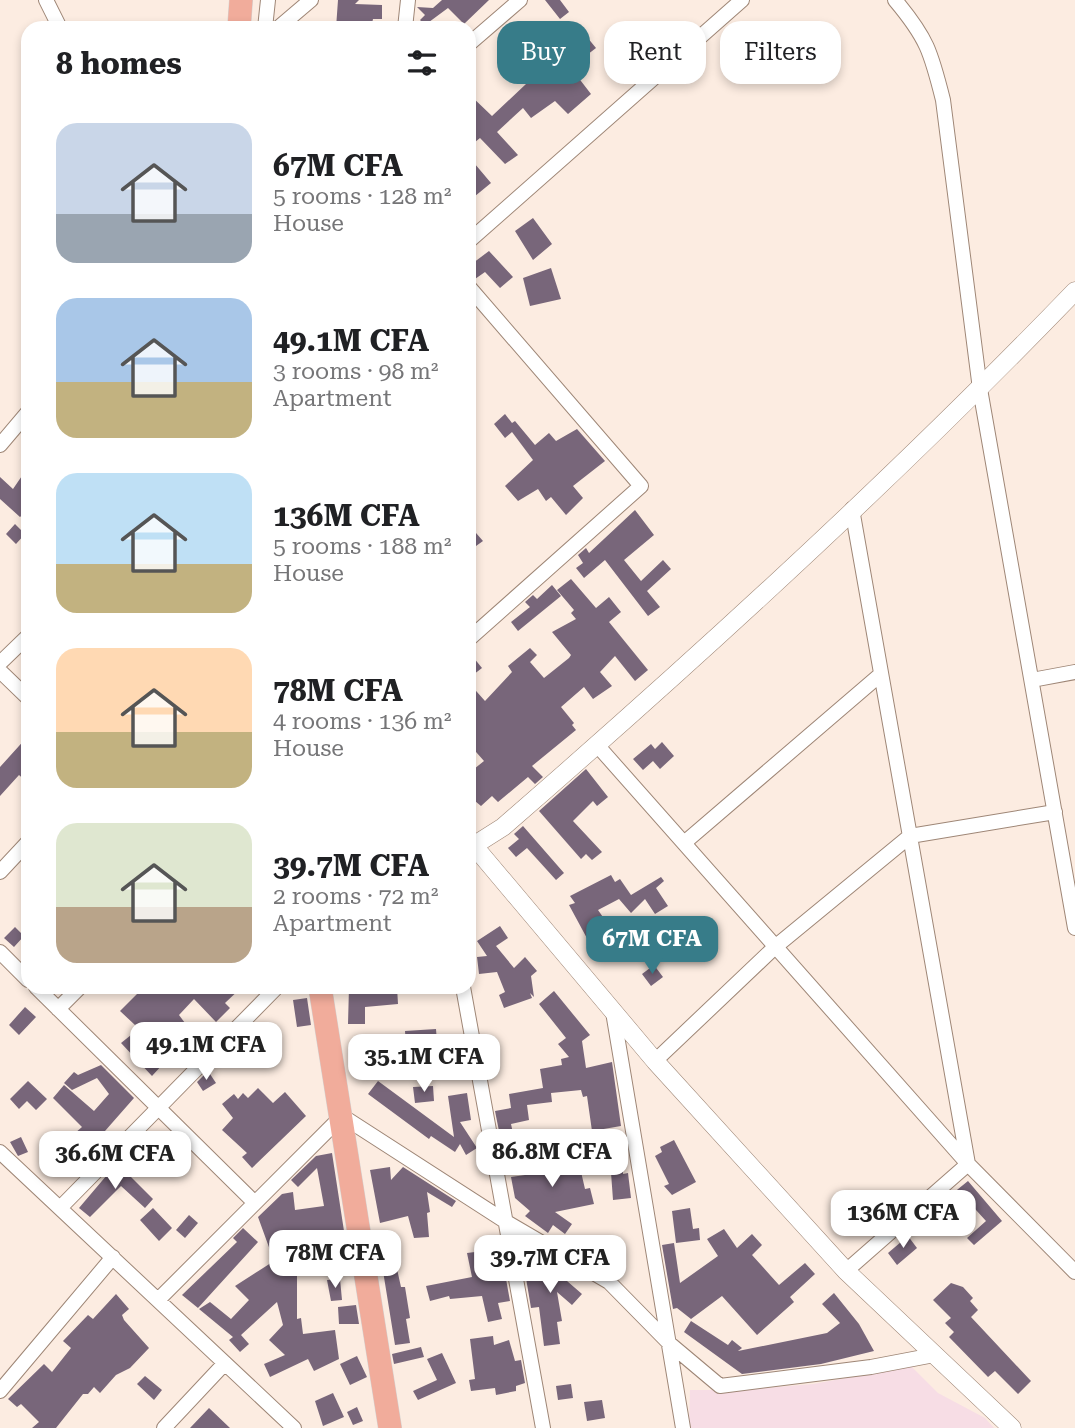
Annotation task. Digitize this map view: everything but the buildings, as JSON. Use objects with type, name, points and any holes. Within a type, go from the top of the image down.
[{"type":"main road","points":[[240,21],[241,0]]},
{"type":"main road","points":[[321,994],[390,1428]]},
{"type":"street","points":[[46,0],[56,21]]},
{"type":"street","points":[[266,21],[268,0]]},
{"type":"street","points":[[286,21],[311,0]]},
{"type":"street","points":[[406,21],[408,0]]},
{"type":"street","points":[[476,38],[520,0]]},
{"type":"street","points":[[476,235],[743,0]]},
{"type":"street","points":[[895,0],[921,31],[933,60],[943,100],[980,389],[1075,928]]},
{"type":"street","points":[[476,840],[503,827],[597,745],[980,389],[1075,291]]},
{"type":"street","points":[[476,295],[641,486],[476,633]]},
{"type":"street","points":[[0,445],[21,420]]},
{"type":"street","points":[[852,509],[968,1164]]},
{"type":"street","points":[[0,663],[21,643]]},
{"type":"street","points":[[0,671],[21,691]]},
{"type":"street","points":[[1032,680],[1075,672]]},
{"type":"street","points":[[684,843],[881,674]]},
{"type":"street","points":[[597,745],[968,1164],[1075,1272]]},
{"type":"street","points":[[655,1061],[775,947],[910,836],[1055,812]]},
{"type":"street","points":[[476,849],[655,1061],[846,1271],[1012,1428]]},
{"type":"street","points":[[0,872],[21,850]]},
{"type":"street","points":[[0,952],[21,972]]},
{"type":"street","points":[[43,994],[255,1203]]},
{"type":"street","points":[[58,1009],[73,994]]},
{"type":"street","points":[[60,1208],[269,994]]},
{"type":"street","points":[[464,994],[508,1223],[543,1428]]},
{"type":"street","points":[[613,1011],[683,1428]]},
{"type":"street","points":[[158,1300],[342,1116],[508,1223],[609,1282],[670,1344],[720,1386],[871,1367],[934,1355]]},
{"type":"street","points":[[0,1152],[294,1428]]},
{"type":"street","points":[[846,1271],[968,1164]]},
{"type":"street","points":[[0,1391],[113,1257]]},
{"type":"street","points":[[164,1428],[225,1363]]},
{"type":"shaded area","points":[[911,1366],[938,1393],[985,1418],[994,1428],[689,1428],[690,1390],[739,1390],[813,1384]]}]
